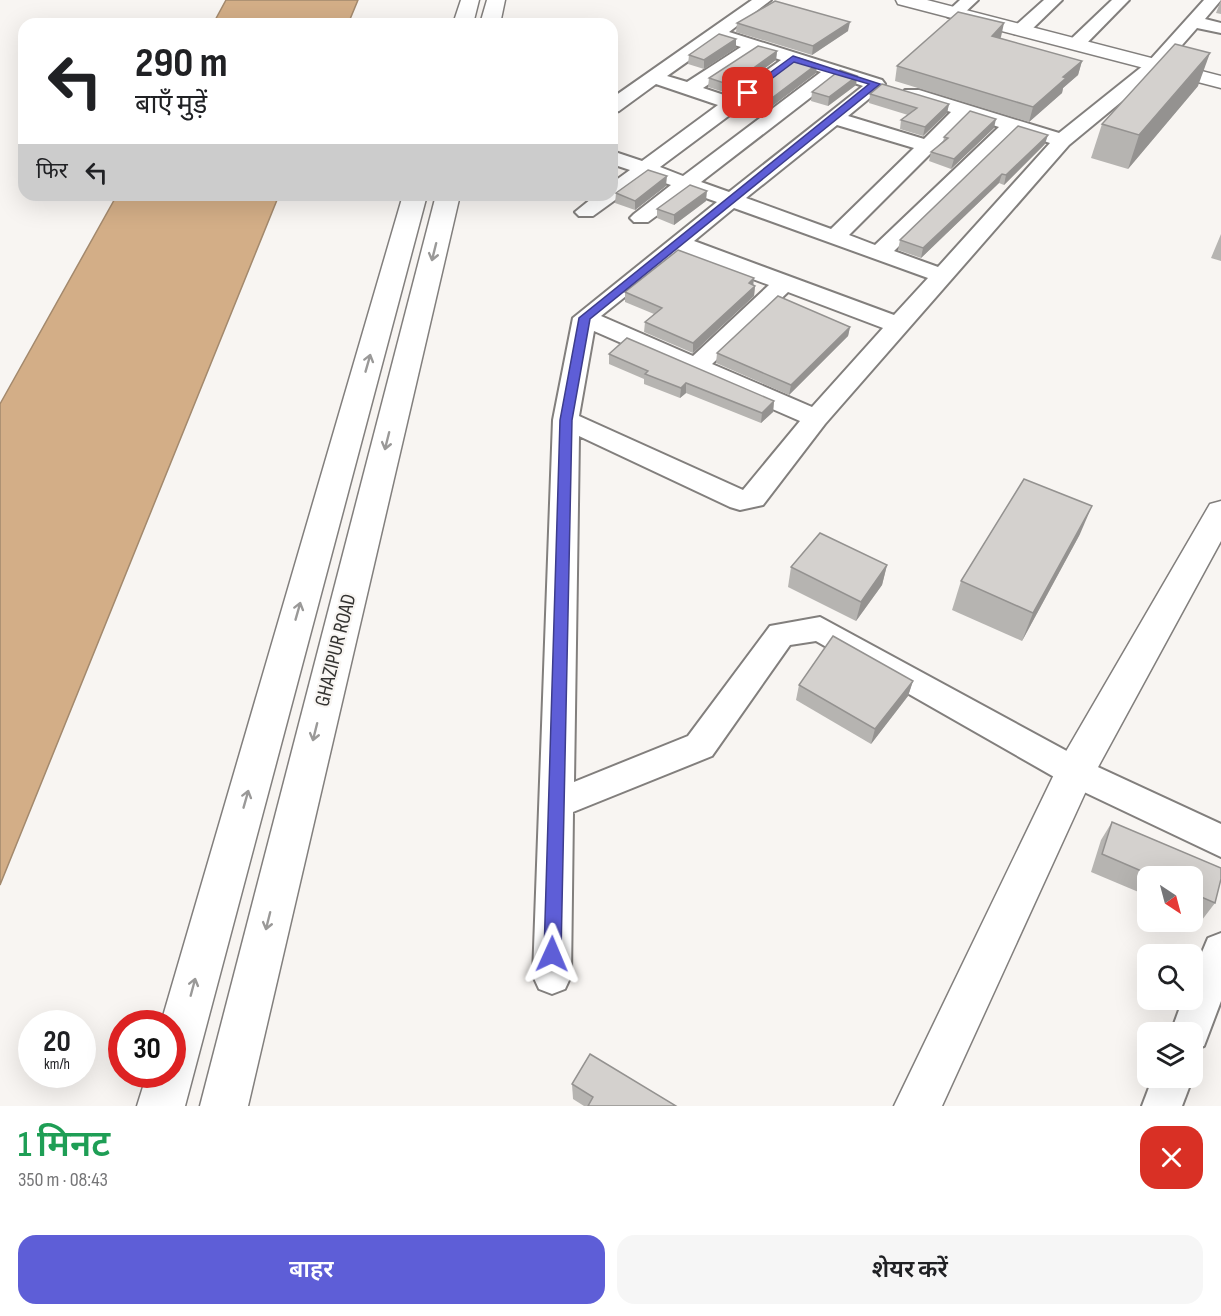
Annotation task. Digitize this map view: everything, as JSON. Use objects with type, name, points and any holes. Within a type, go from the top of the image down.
[{"type":"main road","points":[[465,18],[470,0]]},
{"type":"main road","points":[[492,18],[496,0]]},
{"type":"main road","points":[[905,0],[962,6],[1021,30],[1221,82]]},
{"type":"main road","points":[[186,1014],[413,201]]},
{"type":"main road","name":"GHAZIPUR ROAD","points":[[224,1106],[447,201]]},
{"type":"main road","points":[[918,1106],[1075,772],[1219,520]]},
{"type":"main road","points":[[161,1106],[166,1088]]},
{"type":"street","points":[[618,103],[763,0]]},
{"type":"street","points":[[1021,30],[1054,0]]},
{"type":"street","points":[[1076,44],[1121,0]]},
{"type":"street","points":[[566,420],[745,500],[753,498],[816,418],[1062,141],[1155,65],[1213,0]]},
{"type":"street","points":[[1194,22],[1221,28]]},
{"type":"street","points":[[717,34],[1062,141]]},
{"type":"street","points":[[689,89],[754,46]]},
{"type":"street","points":[[618,188],[793,59]]},
{"type":"street","points":[[641,218],[834,71]]},
{"type":"street","points":[[655,78],[733,104]]},
{"type":"street","points":[[552,976],[566,420],[585,318],[876,84]]},
{"type":"street","points":[[886,133],[926,99]]},
{"type":"street","points":[[835,237],[964,110]]},
{"type":"street","points":[[834,118],[927,146]]},
{"type":"street","points":[[879,253],[1012,125]]},
{"type":"street","points":[[618,159],[942,276]]},
{"type":"street","points":[[586,212],[601,201]]},
{"type":"street","points":[[678,243],[898,325]]},
{"type":"street","points":[[696,366],[785,282]]},
{"type":"street","points":[[585,318],[816,418]]},
{"type":"street","points":[[556,804],[700,746],[781,634],[820,629],[1075,772],[1221,841]]},
{"type":"street","points":[[1194,1022],[1221,951]]},
{"type":"street","points":[[1162,1106],[1169,1088]]},
{"type":"shaded area","points":[[226,0],[358,0],[350,18],[216,18]]},
{"type":"shaded area","points":[[114,201],[277,201],[0,885],[0,404]]},
{"type":"building","points":[[775,1],[850,22],[813,46],[737,23]]},
{"type":"building","points":[[958,12],[1004,23],[992,36],[1082,61],[1033,107],[897,66]]},
{"type":"building","points":[[719,34],[736,39],[704,60],[689,55]]},
{"type":"building","points":[[1175,44],[1210,53],[1139,135],[1102,124]]},
{"type":"building","points":[[758,46],[777,51],[730,85],[709,78]]},
{"type":"building","points":[[798,58],[817,64],[768,101],[749,94]]},
{"type":"building","points":[[840,70],[857,76],[829,97],[812,92]]},
{"type":"building","points":[[882,84],[949,104],[925,127],[901,120],[917,108],[870,94]]},
{"type":"building","points":[[970,111],[996,119],[954,159],[931,152],[948,138],[944,137]]},
{"type":"building","points":[[1018,126],[1048,135],[1006,175],[1002,174],[923,248],[900,240]]},
{"type":"building","points":[[648,170],[667,176],[635,201],[618,194]]},
{"type":"building","points":[[690,185],[707,191],[674,215],[657,209]]},
{"type":"building","points":[[678,250],[754,278],[749,283],[755,286],[693,343],[645,322],[662,308],[625,292]]},
{"type":"building","points":[[778,296],[850,327],[791,385],[717,353]]},
{"type":"building","points":[[627,338],[774,401],[762,413],[686,383],[681,388],[645,374],[648,371],[609,354]]},
{"type":"building","points":[[1024,479],[1092,506],[1033,613],[961,581]]},
{"type":"building","points":[[820,533],[887,565],[861,602],[791,567]]},
{"type":"building","points":[[833,636],[913,681],[875,729],[799,685]]},
{"type":"building","points":[[1112,822],[1221,868],[1221,879],[1215,903],[1203,898],[1203,866],[1137,866],[1137,869],[1102,854]]},
{"type":"building","points":[[590,1054],[676,1106],[588,1106],[593,1097],[572,1084]]},
{"type":"route","points":[[552,954],[566,420],[585,318],[876,84],[793,59],[748,93]]}]
